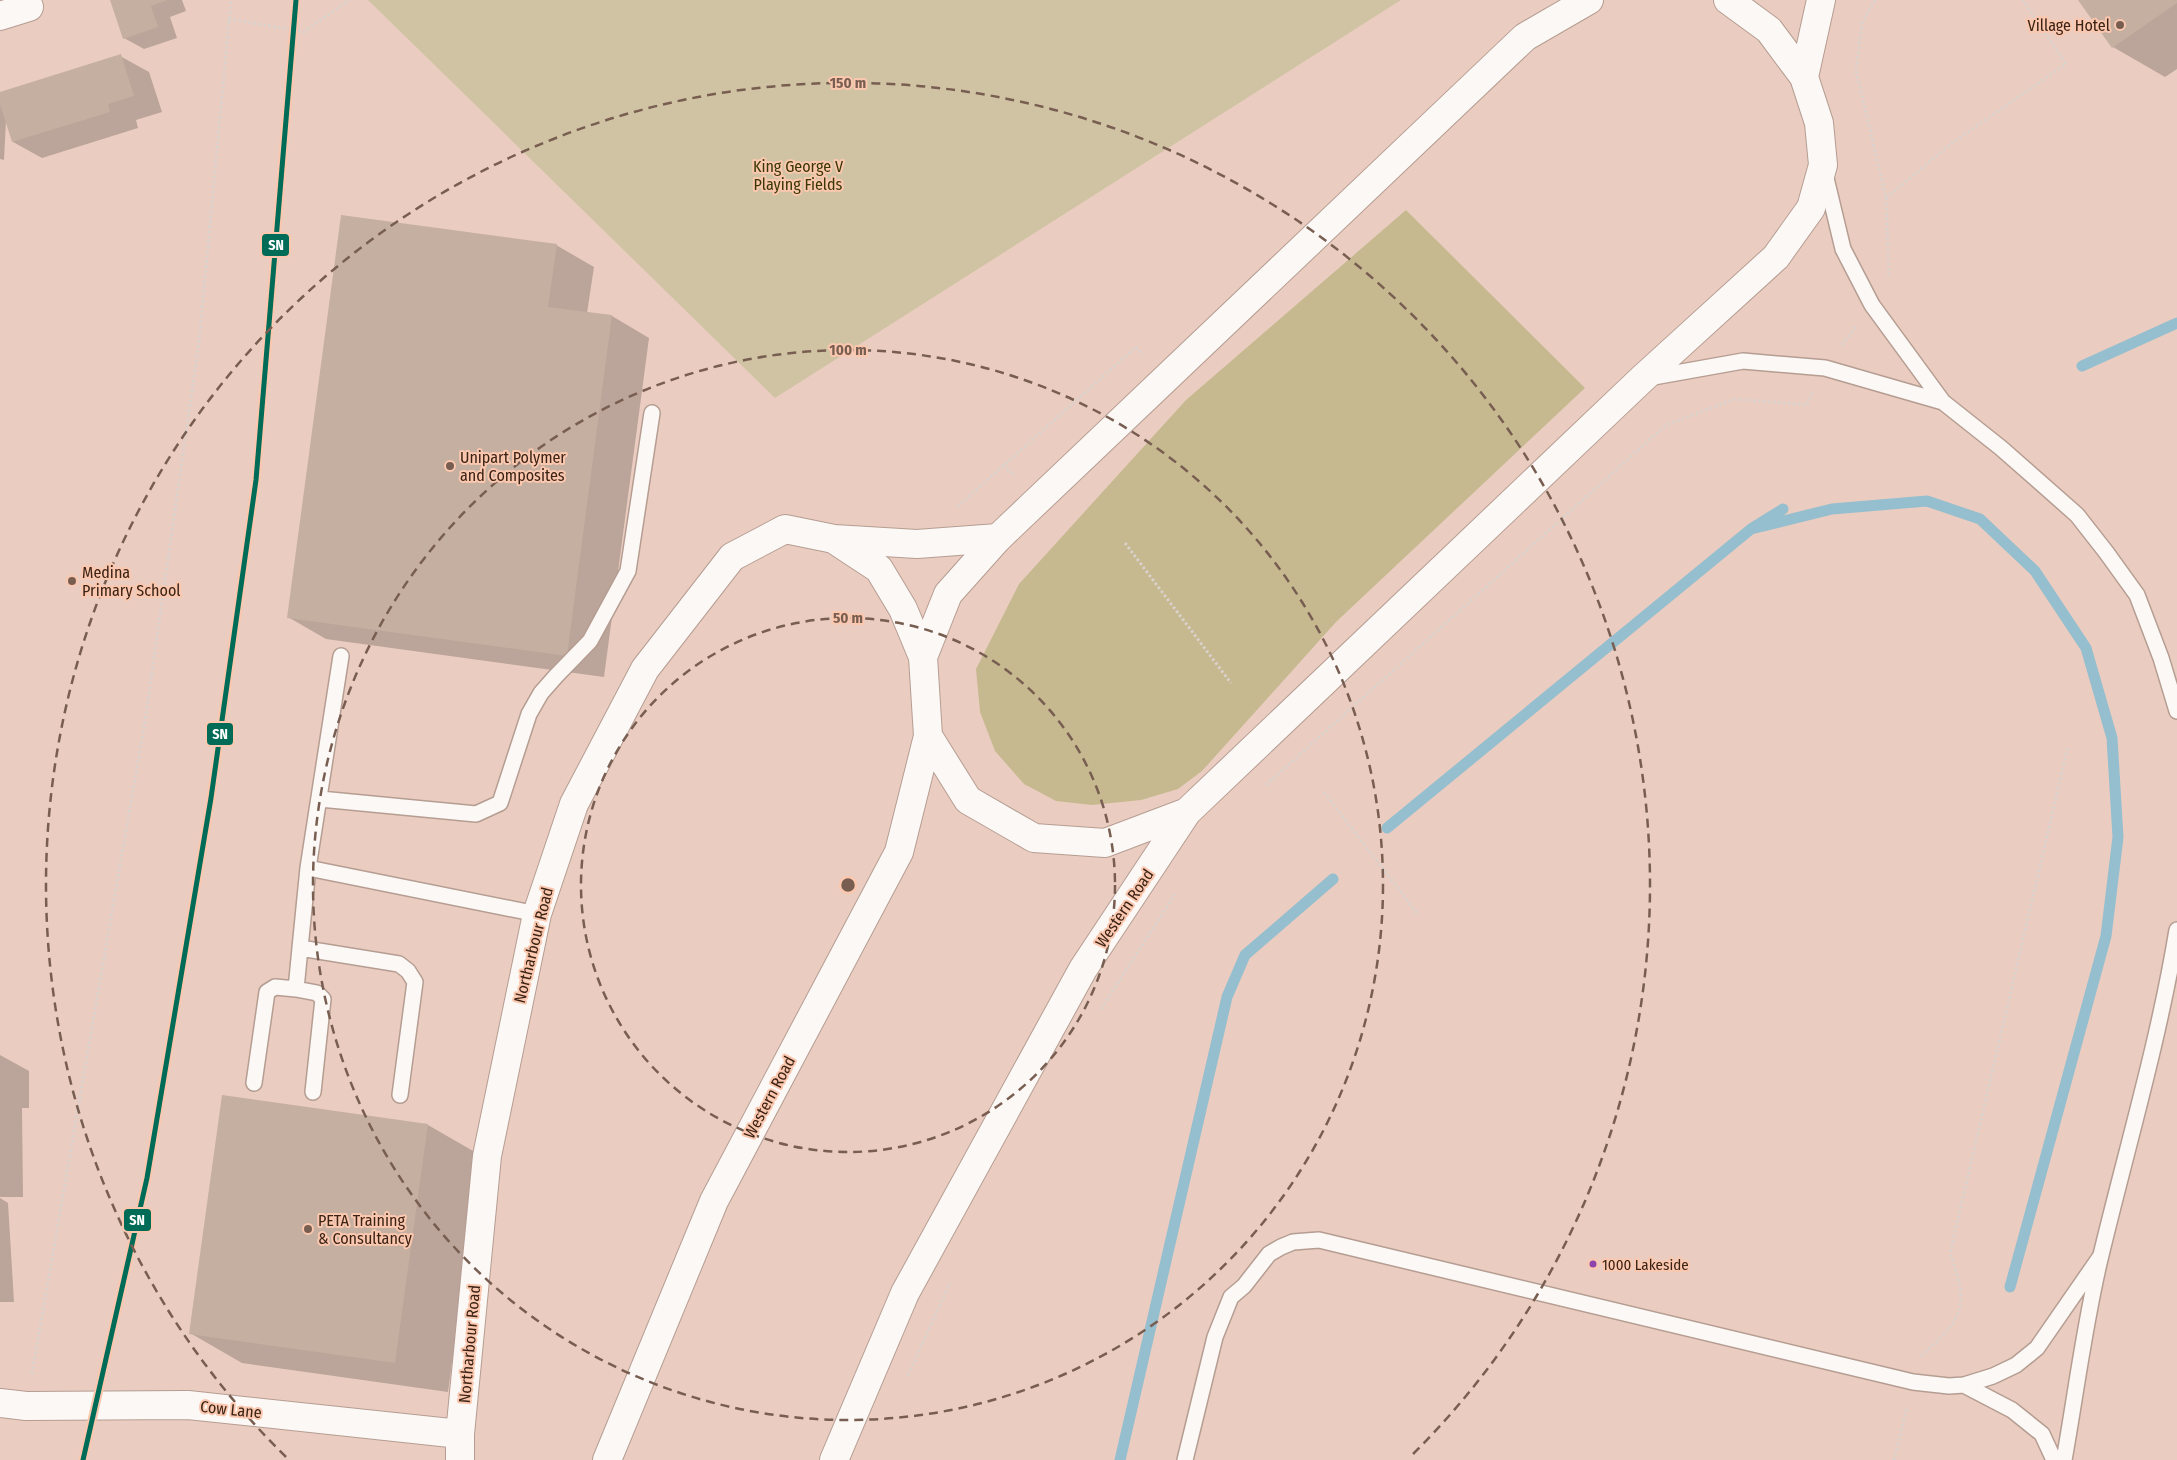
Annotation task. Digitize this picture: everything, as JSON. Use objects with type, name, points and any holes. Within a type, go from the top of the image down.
[{"type":"main road","points":[[1557,0],[1525,37],[998,538],[948,594],[924,657],[928,736],[968,800],[1034,838],[1105,843],[1187,812],[1642,379],[1776,257],[1811,208],[1823,165],[1819,123],[1804,77],[1769,30],[1728,0]]},
{"type":"main road","points":[[1525,37],[1589,0]]},
{"type":"main road","points":[[1804,77],[1821,0]]},
{"type":"main road","points":[[0,16],[29,7]]},
{"type":"main road","name":"Northarbour Road","points":[[460,1447],[487,1156],[537,914],[574,804],[645,669],[732,557],[784,530],[834,539],[917,544],[998,538]]},
{"type":"main road","name":"Northarbour Road","points":[[834,539],[879,569],[903,609],[924,657]]},
{"type":"main road","name":"Western Road","points":[[607,1460],[714,1201],[899,852],[928,736]]},
{"type":"main road","name":"Western Road","points":[[834,1460],[909,1284],[1083,969],[1187,812]]},
{"type":"main road","name":"Cow Lane","points":[[0,1403],[26,1406],[188,1405],[460,1447]]},
{"type":"lane","points":[[1823,165],[1843,250],[1872,305],[1943,402],[2001,448],[2077,515],[2106,552],[2137,595],[2161,658],[2177,710]]},
{"type":"lane","points":[[1642,379],[1743,360],[1825,368],[1943,402]]},
{"type":"lane","points":[[320,799],[476,814],[500,803],[529,714],[541,693],[590,641],[628,572],[652,413]]},
{"type":"lane","points":[[296,990],[308,868],[341,656]]},
{"type":"lane","points":[[308,868],[537,914]]},
{"type":"lane","points":[[2064,1460],[2100,1257],[2149,1064],[2170,972],[2177,930]]},
{"type":"lane","points":[[300,948],[399,964],[408,971],[415,982],[400,1095]]},
{"type":"lane","points":[[254,1083],[267,992],[275,987],[317,992],[323,999],[313,1092]]},
{"type":"lane","points":[[1185,1460],[1215,1337],[1231,1297],[1244,1286],[1269,1254],[1293,1242],[1319,1240],[1912,1382],[1949,1386],[1964,1385],[1992,1376],[2016,1364],[2038,1348],[2100,1257]]},
{"type":"lane","points":[[1964,1385],[2012,1410],[2042,1434],[2054,1460]]},
{"type":"path","points":[[26,1406],[146,711],[198,341],[230,0]]},
{"type":"path","points":[[229,19],[304,32],[349,0]]},
{"type":"path","points":[[1260,791],[1666,426],[1735,399],[1806,405],[1825,368],[1872,305],[1891,283],[1886,198],[1856,70],[1862,23],[1875,0]]},
{"type":"path","points":[[1886,198],[1952,143],[2066,64],[2023,0]]},
{"type":"path","points":[[953,511],[1003,464],[1136,347],[1146,357]]},
{"type":"path","points":[[1003,464],[1014,475],[1021,469]]},
{"type":"path","points":[[1124,543],[1232,683]]},
{"type":"path","points":[[1894,1460],[1918,1358],[1948,1332],[1960,1310],[1962,1284],[1950,1253],[2068,746]]},
{"type":"path","points":[[1324,792],[1417,913]]},
{"type":"path","points":[[1100,1011],[1179,888]]},
{"type":"path","points":[[905,1382],[953,1277]]},
{"type":"green space","name":"King George V Playing Fields","points":[[368,0],[1401,0],[775,398]]},
{"type":"shaded area","points":[[1406,210],[1585,388],[1336,622],[1202,771],[1178,789],[1141,800],[1092,805],[1056,801],[1024,784],[995,751],[980,712],[976,669],[1019,584],[1186,400]]},
{"type":"building","points":[[110,0],[168,0],[151,6],[158,27],[123,39]]},
{"type":"building","name":"Village Hotel","points":[[2078,0],[2177,0],[2177,3],[2112,48]]},
{"type":"building","points":[[121,54],[134,96],[108,104],[110,112],[12,142],[0,104],[0,92]]},
{"type":"building","name":"Unipart Polymer and Composites","points":[[341,215],[557,244],[548,307],[612,315],[567,656],[287,618]]},
{"type":"building","name":"PETA Training & Consultancy","points":[[222,1095],[428,1124],[395,1363],[189,1334]]},
{"type":"waterway","points":[[2082,366],[2177,323]]},
{"type":"waterway","points":[[1751,529],[1832,509],[1927,501],[1980,519],[2035,571],[2086,648],[2112,738],[2118,837],[2106,936],[2010,1287]]},
{"type":"waterway","points":[[1387,828],[1751,529],[1783,509]]},
{"type":"waterway","points":[[1120,1460],[1227,997],[1245,955],[1333,879]]},
{"type":"transit line","name":"SN","points":[[83,1460],[147,1178],[211,798],[256,480],[296,0]]},
{"type":"place","name":"Village Hotel","points":[[2120,25]]},
{"type":"place","name":"Unipart Polymer and Composites","points":[[450,466]]},
{"type":"place","name":"Medina Primary School","points":[[72,581]]},
{"type":"place","name":"PETA Training & Consultancy","points":[[308,1229]]},
{"type":"place","name":"1000 Lakeside","points":[[1593,1264]]}]
